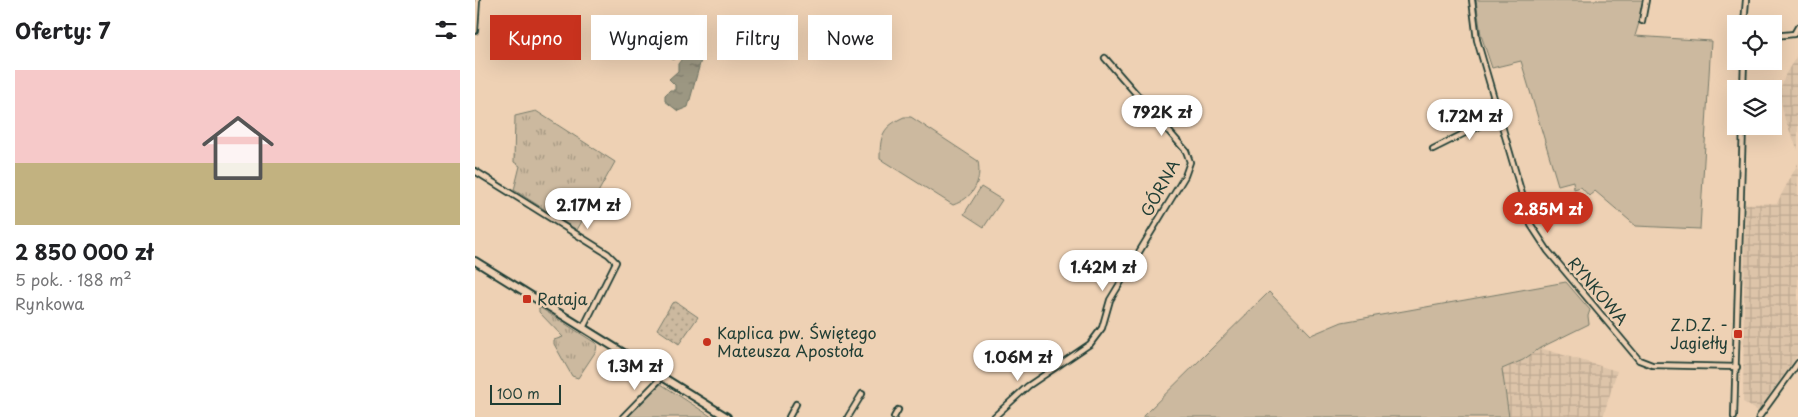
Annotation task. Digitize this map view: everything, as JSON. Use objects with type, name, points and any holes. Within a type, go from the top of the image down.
[{"type":"main road","points":[[475,261],[727,417]]},
{"type":"street","points":[[475,31],[477,0]]},
{"type":"street","name":"RYNKOWA","points":[[1472,0],[1477,40],[1531,225],[1548,251],[1639,360],[1652,365],[1737,367]]},
{"type":"street","points":[[1641,21],[1646,0]]},
{"type":"street","points":[[1745,15],[1746,0]]},
{"type":"street","points":[[1782,35],[1794,34],[1798,27]]},
{"type":"street","name":"GÓRNA","points":[[994,417],[1011,399],[1090,344],[1098,334],[1109,300],[1185,176],[1190,162],[1187,151],[1105,58]]},
{"type":"street","points":[[1433,149],[1499,116]]},
{"type":"street","points":[[1735,416],[1743,135]]},
{"type":"street","points":[[475,171],[608,254],[616,262],[583,328]]},
{"type":"street","points":[[1759,417],[1798,363]]},
{"type":"street","points":[[623,417],[662,377]]},
{"type":"street","points":[[848,417],[863,394]]},
{"type":"street","points":[[789,417],[796,404]]},
{"type":"street","points":[[894,417],[898,410]]},
{"type":"shaded area","points":[[1798,54],[1798,150],[1785,120],[1782,106],[1782,84],[1786,73]]},
{"type":"shaded area","points":[[1798,163],[1798,355],[1758,411],[1743,402],[1745,204],[1777,203]]},
{"type":"shaded area","points":[[1540,348],[1617,371],[1603,417],[1509,417],[1501,369],[1523,360]]},
{"type":"green space","points":[[1476,0],[1646,0],[1635,36],[1711,41],[1700,229],[1636,226],[1595,191],[1589,196],[1581,187],[1574,189],[1573,181],[1558,185],[1521,61],[1492,68],[1481,35]]},
{"type":"green space","points":[[536,111],[615,162],[577,230],[514,190],[520,166],[514,162],[515,116]]},
{"type":"green space","points":[[904,117],[911,117],[978,161],[979,176],[971,194],[953,205],[880,159],[884,133],[891,125]]},
{"type":"green space","points":[[981,187],[1002,200],[984,227],[964,214]]},
{"type":"green space","points":[[1566,282],[1590,310],[1588,316],[1589,324],[1540,348],[1523,360],[1502,369],[1509,417],[1142,417],[1269,292],[1311,335],[1342,322]]},
{"type":"green space","points":[[676,302],[698,317],[679,344],[657,329],[672,303]]},
{"type":"green space","points":[[539,307],[597,344],[596,351],[578,378],[572,376],[554,344],[554,340],[563,337],[539,312]]},
{"type":"green space","points":[[661,384],[712,417],[627,417]]},
{"type":"water","points":[[681,60],[701,60],[688,107],[678,111],[665,101],[665,95],[670,90],[675,90],[675,85],[669,79],[678,71],[678,64]]},
{"type":"place","name":"Rataja","points":[[527,299]]},
{"type":"place","name":"Z.D.Z. - Jagiełły","points":[[1738,334]]},
{"type":"place","name":"Kaplica pw. Świętego Mateusza Apostoła","points":[[707,342]]}]
